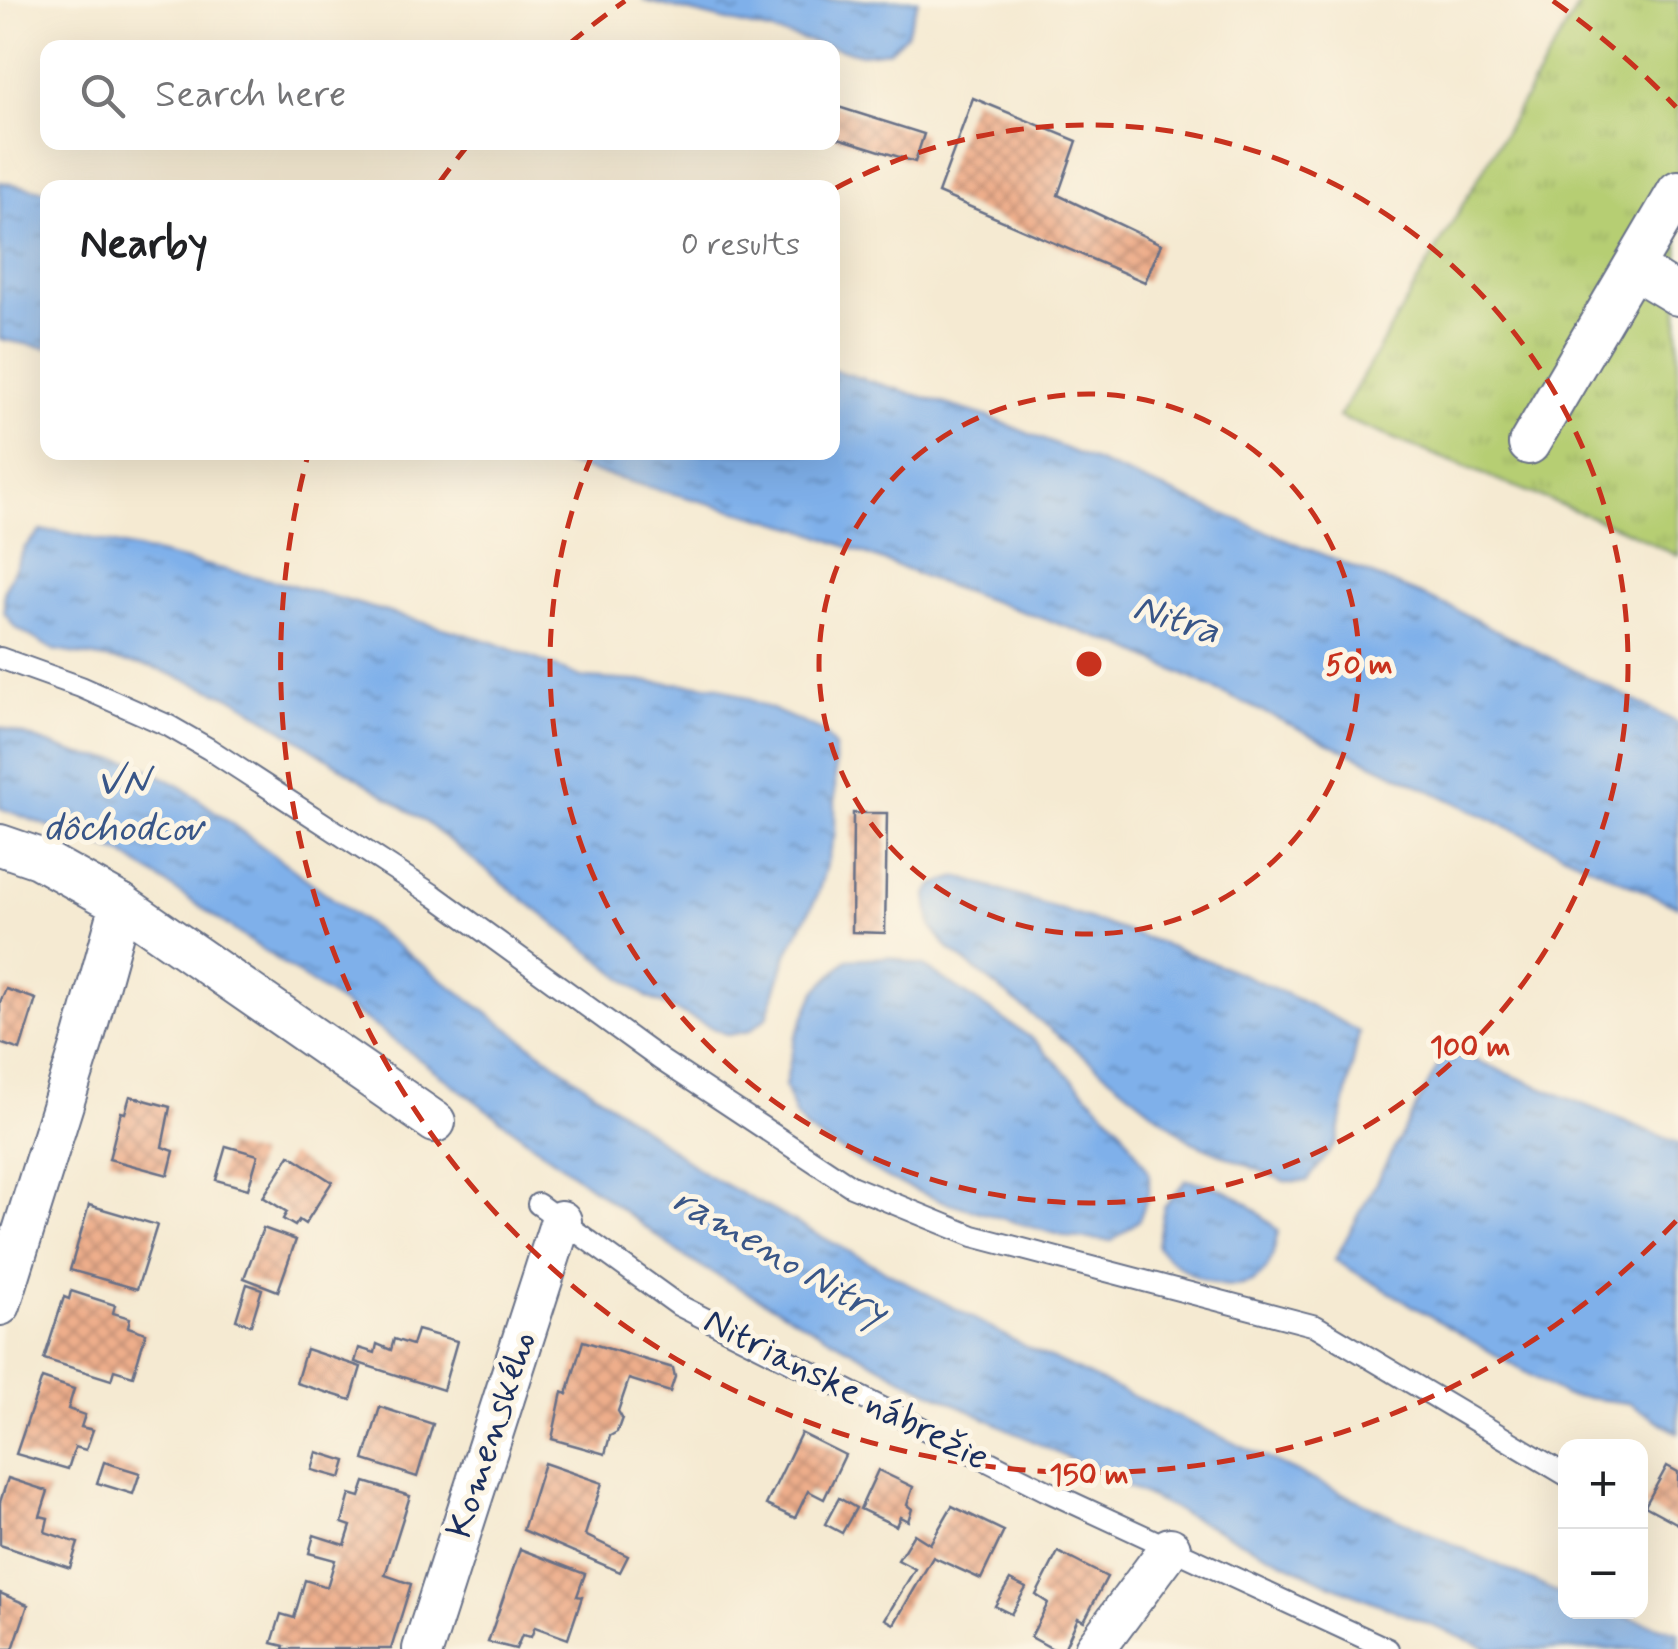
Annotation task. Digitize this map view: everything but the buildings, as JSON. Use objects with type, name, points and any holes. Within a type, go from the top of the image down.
[{"type":"street","points":[[1529,444],[1678,192]]},
{"type":"street","points":[[1633,268],[1678,295]]},
{"type":"street","points":[[0,845],[38,858],[121,904],[434,1122]]},
{"type":"street","points":[[0,1305],[121,904]]},
{"type":"street","name":"Komenského","points":[[423,1649],[549,1212]]},
{"type":"street","points":[[1095,1649],[1170,1548]]},
{"type":"lane","points":[[0,658],[82,687],[169,726],[209,749],[436,896],[661,1060],[851,1186],[973,1236],[1316,1326],[1558,1470]]},
{"type":"lane","name":"Nitrianske nábrežie","points":[[549,1212],[678,1305],[1045,1490],[1388,1649]]},
{"type":"green space","points":[[1582,0],[1678,0],[1678,556],[1629,532],[1339,417]]},
{"type":"water","points":[[642,0],[918,0],[906,35],[888,51],[862,54],[840,49],[840,40],[805,40]]},
{"type":"water","points":[[0,182],[40,190],[40,347],[0,339]]},
{"type":"water","name":"Nitra","points":[[840,372],[988,417],[1452,608],[1678,723],[1678,907],[1123,646],[948,586],[799,528],[551,460],[840,460]]},
{"type":"water","points":[[41,531],[63,532],[295,586],[492,642],[583,678],[718,686],[822,731],[835,747],[835,834],[817,896],[787,954],[767,1017],[749,1031],[728,1035],[647,997],[427,823],[238,700],[153,667],[54,650],[15,627],[4,612],[5,589],[25,547]]},
{"type":"water","name":"VN dôchodcov","points":[[0,727],[80,755],[135,762],[183,788],[705,1174],[1028,1348],[1558,1593],[1558,1619],[1633,1619],[1678,1632],[1678,1649],[1490,1649],[1330,1584],[906,1380],[688,1259],[376,1027],[123,854],[0,808]]},
{"type":"water","points":[[958,877],[1214,963],[1312,1006],[1359,1032],[1337,1142],[1307,1181],[1285,1181],[1192,1142],[947,947],[931,926],[927,895],[934,885]]},
{"type":"water","points":[[888,957],[924,966],[1034,1040],[1122,1129],[1149,1172],[1149,1192],[1139,1220],[1112,1241],[1067,1237],[939,1200],[888,1179],[807,1130],[795,1115],[785,1086],[795,1038],[816,991],[848,959]]},
{"type":"water","points":[[1447,1049],[1678,1143],[1678,1433],[1629,1403],[1564,1395],[1335,1260]]},
{"type":"water","points":[[1186,1180],[1214,1186],[1237,1197],[1278,1231],[1271,1260],[1261,1275],[1249,1283],[1221,1285],[1191,1274],[1157,1246],[1164,1207]]},
{"type":"water label","name":"rameno Nitry","points":[[780,1257]]}]
